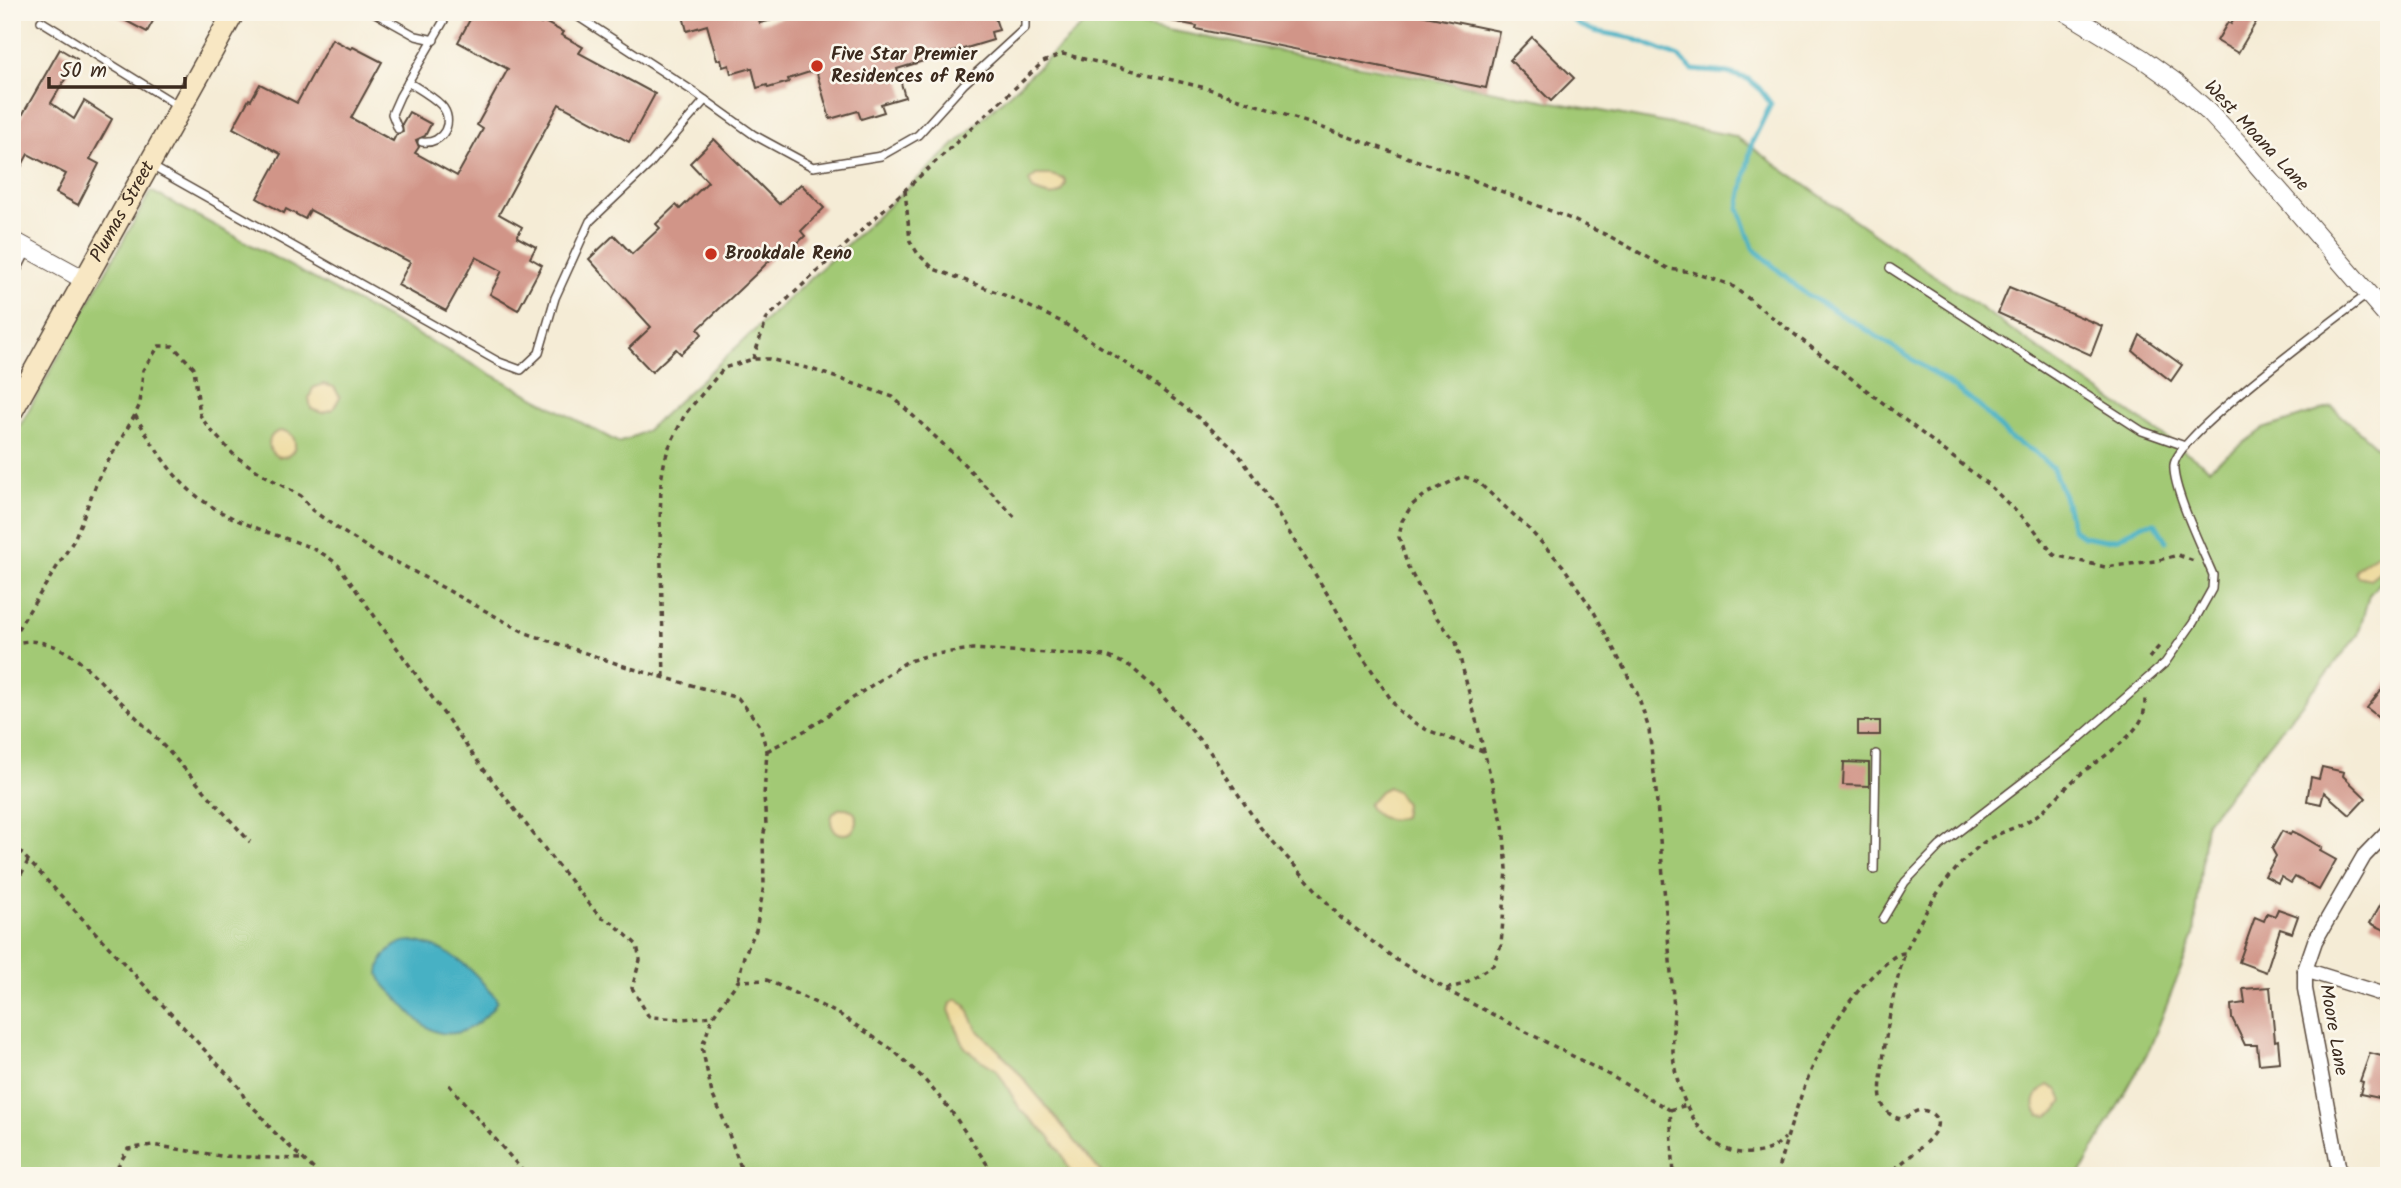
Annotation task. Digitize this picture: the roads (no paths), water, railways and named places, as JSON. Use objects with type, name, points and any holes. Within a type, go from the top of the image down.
[{"type":"main road","name":"Plumas Street","points":[[12,411],[18,386],[85,280],[234,12]]},
{"type":"street","name":"West Moana Lane","points":[[2066,12],[2143,59],[2175,82],[2211,114],[2241,145],[2389,318]]},
{"type":"street","points":[[20,244],[85,280]]},
{"type":"street","name":"Moore Lane","points":[[2340,1176],[2305,989],[2305,970],[2315,941],[2364,856],[2389,830]]},
{"type":"street","points":[[2305,970],[2389,996]]},
{"type":"lane","points":[[373,12],[416,36],[434,40]]},
{"type":"lane","points":[[398,129],[392,114],[449,12]]},
{"type":"lane","points":[[571,12],[754,135],[813,167],[881,156],[918,135],[964,84],[1025,28],[1025,12]]},
{"type":"lane","points":[[41,21],[181,107]]},
{"type":"lane","points":[[408,82],[443,106],[447,121],[445,132],[440,139],[431,144],[422,142]]},
{"type":"lane","points":[[149,164],[499,362],[521,370],[539,353],[555,298],[590,221],[649,165],[705,100]]},
{"type":"lane","points":[[12,280],[20,244]]},
{"type":"lane","points":[[1890,268],[2142,431],[2185,446]]},
{"type":"lane","points":[[1883,919],[1905,882],[1940,846],[2076,742],[2165,663],[2193,623],[2212,589],[2213,575],[2176,484],[2174,463],[2185,446],[2275,365],[2368,295]]},
{"type":"lane","points":[[1874,870],[1876,754]]},
{"type":"water","points":[[412,941],[434,947],[454,957],[472,971],[494,996],[497,1001],[480,1021],[455,1033],[431,1030],[411,1014],[385,985],[379,974],[385,956],[399,944]]},
{"type":"waterway","points":[[1564,12],[1579,25],[1594,31],[1632,38],[1679,57],[1693,70],[1728,73],[1748,79],[1759,88],[1771,104],[1752,142],[1739,208],[1753,248],[1803,292],[1938,376],[1978,405],[2012,440],[2035,452],[2053,469],[2073,529],[2083,536],[2106,540],[2119,538],[2143,524],[2155,523],[2166,541]]},
{"type":"place","name":"Five Star Premier Residences of Reno","points":[[817,66]]},
{"type":"place","name":"Brookdale Reno","points":[[711,254]]}]
